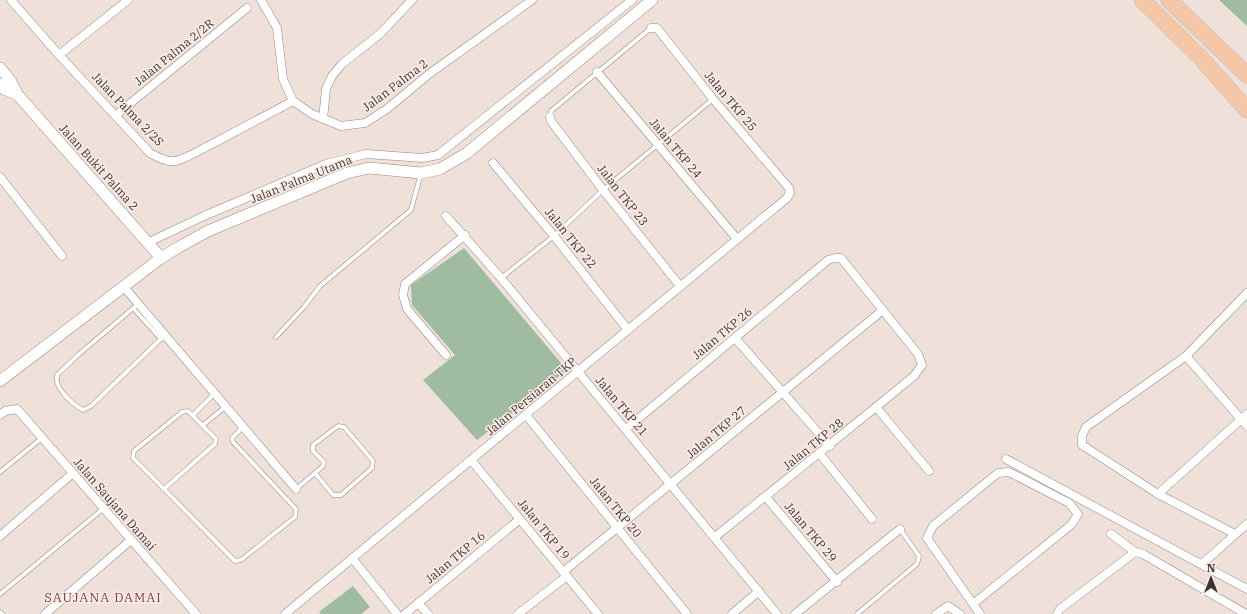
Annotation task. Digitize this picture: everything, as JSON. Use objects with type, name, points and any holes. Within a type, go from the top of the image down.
[{"type":"highway","points":[[1142,0],[1201,58],[1247,110]]},
{"type":"highway","points":[[1169,0],[1247,76]]},
{"type":"street","name":"Jalan Palma 2/2S","points":[[11,0],[150,153],[165,162],[180,160],[195,153],[293,101]]},
{"type":"street","points":[[60,55],[128,0]]},
{"type":"street","points":[[261,0],[277,28],[283,78],[293,101]]},
{"type":"street","points":[[323,119],[326,89],[332,76],[342,64],[381,34],[412,0]]},
{"type":"street","name":"Jalan Palma 2","points":[[293,101],[323,119],[341,126],[365,123],[387,109],[428,74],[532,0]]},
{"type":"street","points":[[149,242],[204,216],[326,164],[366,154],[423,158],[438,155],[632,0]]},
{"type":"street","name":"Jalan Palma Utama","points":[[0,381],[161,258],[208,231],[347,173],[369,168],[421,173],[440,169],[467,153],[652,0]]},
{"type":"street","name":"Jalan Palma 2/2R","points":[[116,115],[247,8]]},
{"type":"street","name":"Jalan TKP 25","points":[[651,28],[657,28],[713,99],[789,188],[790,193]]},
{"type":"street","name":"Jalan Bukit Palma 2","points":[[0,68],[10,80],[17,94],[149,242],[161,258]]},
{"type":"street","name":"Jalan TKP 24","points":[[597,72],[737,239]]},
{"type":"street","name":"Jalan Bukit Palma 2","points":[[0,84],[4,89],[17,94]]},
{"type":"street","name":"Jalan TKP 23","points":[[550,117],[552,122],[603,190],[680,286]]},
{"type":"street","name":"Jalan TKP 22","points":[[493,163],[554,236],[628,330]]},
{"type":"street","points":[[0,177],[62,256]]},
{"type":"street","name":"Jalan Persiaran TKP","points":[[285,614],[787,198],[790,193]]},
{"type":"street","name":"Jalan TKP 21","points":[[446,216],[465,235],[502,278],[777,614]]},
{"type":"street","points":[[446,355],[407,309],[403,295],[405,284],[465,235]]},
{"type":"street","name":"Jalan TKP 26","points":[[626,429],[828,260],[841,258],[883,310]]},
{"type":"street","points":[[124,287],[136,306],[296,489]]},
{"type":"street","points":[[1235,534],[1158,494],[1082,445],[1082,436],[1086,428],[1186,356],[1247,293]]},
{"type":"street","name":"Jalan TKP 28","points":[[715,538],[830,446],[914,376],[922,365],[918,354],[883,310]]},
{"type":"street","name":"Jalan TKP 27","points":[[518,614],[617,527],[883,310]]},
{"type":"street","points":[[736,338],[830,446]]},
{"type":"street","points":[[1186,356],[1244,417],[1247,426]]},
{"type":"street","points":[[876,407],[929,471]]},
{"type":"street","name":"Jalan Saujana Damai","points":[[0,415],[5,411],[17,409],[104,508],[193,613]]},
{"type":"street","name":"Jalan TKP 20","points":[[526,415],[687,614]]},
{"type":"street","points":[[1158,494],[1244,417]]},
{"type":"street","points":[[820,454],[872,519]]},
{"type":"street","points":[[1006,459],[1247,589]]},
{"type":"street","name":"Jalan TKP 19","points":[[471,460],[598,614]]},
{"type":"street","points":[[973,604],[1071,525],[1078,514],[1069,504],[1009,472],[998,473],[933,526],[927,538],[973,604],[980,614]]},
{"type":"street","points":[[0,536],[73,473]]},
{"type":"street","name":"Jalan TKP 29","points":[[766,497],[837,582]]},
{"type":"street","name":"Jalan TKP 16","points":[[405,614],[520,519]]},
{"type":"street","points":[[1202,564],[1247,524]]},
{"type":"street","points":[[796,614],[900,530]]},
{"type":"street","points":[[1111,534],[1135,552],[1143,554],[1246,614]]},
{"type":"street","points":[[45,614],[131,540]]},
{"type":"street","points":[[1057,614],[1060,609],[1135,552]]},
{"type":"street","points":[[352,558],[397,614]]},
{"type":"street","points":[[732,614],[759,591]]},
{"type":"street","points":[[418,603],[428,614]]},
{"type":"street","points":[[936,614],[948,606],[960,614]]},
{"type":"lane","points":[[550,117],[551,111],[651,28]]},
{"type":"lane","points":[[502,278],[554,236],[603,190],[713,99]]},
{"type":"lane","points":[[276,337],[304,307],[320,286],[411,210],[421,173]]},
{"type":"lane","points":[[136,306],[78,355],[57,375],[57,384],[64,393],[83,410],[91,406],[163,337]]},
{"type":"lane","points":[[193,415],[214,394]]},
{"type":"lane","points":[[203,425],[225,407]]},
{"type":"lane","points":[[164,489],[215,444],[216,439],[188,411],[182,412],[134,451],[133,458],[234,561],[242,560],[295,517],[296,509],[263,472],[233,442],[232,438],[242,428]]},
{"type":"lane","points":[[296,489],[323,466],[324,462],[314,451],[314,445],[338,426],[344,427],[373,461],[372,468],[340,495],[333,495],[315,473]]},
{"type":"lane","points":[[0,472],[42,438]]},
{"type":"lane","points":[[0,594],[104,508]]},
{"type":"lane","points":[[857,614],[918,564],[919,556],[900,530]]},
{"type":"green space","points":[[1219,0],[1247,0],[1247,26]]},
{"type":"green space","points":[[464,248],[567,370],[477,440],[423,380],[455,355],[412,305],[411,285]]},
{"type":"green space","points":[[353,586],[370,607],[361,614],[321,614],[319,612]]},
{"type":"district","name":"SAUJANA DAMAI","points":[[103,597]]}]
